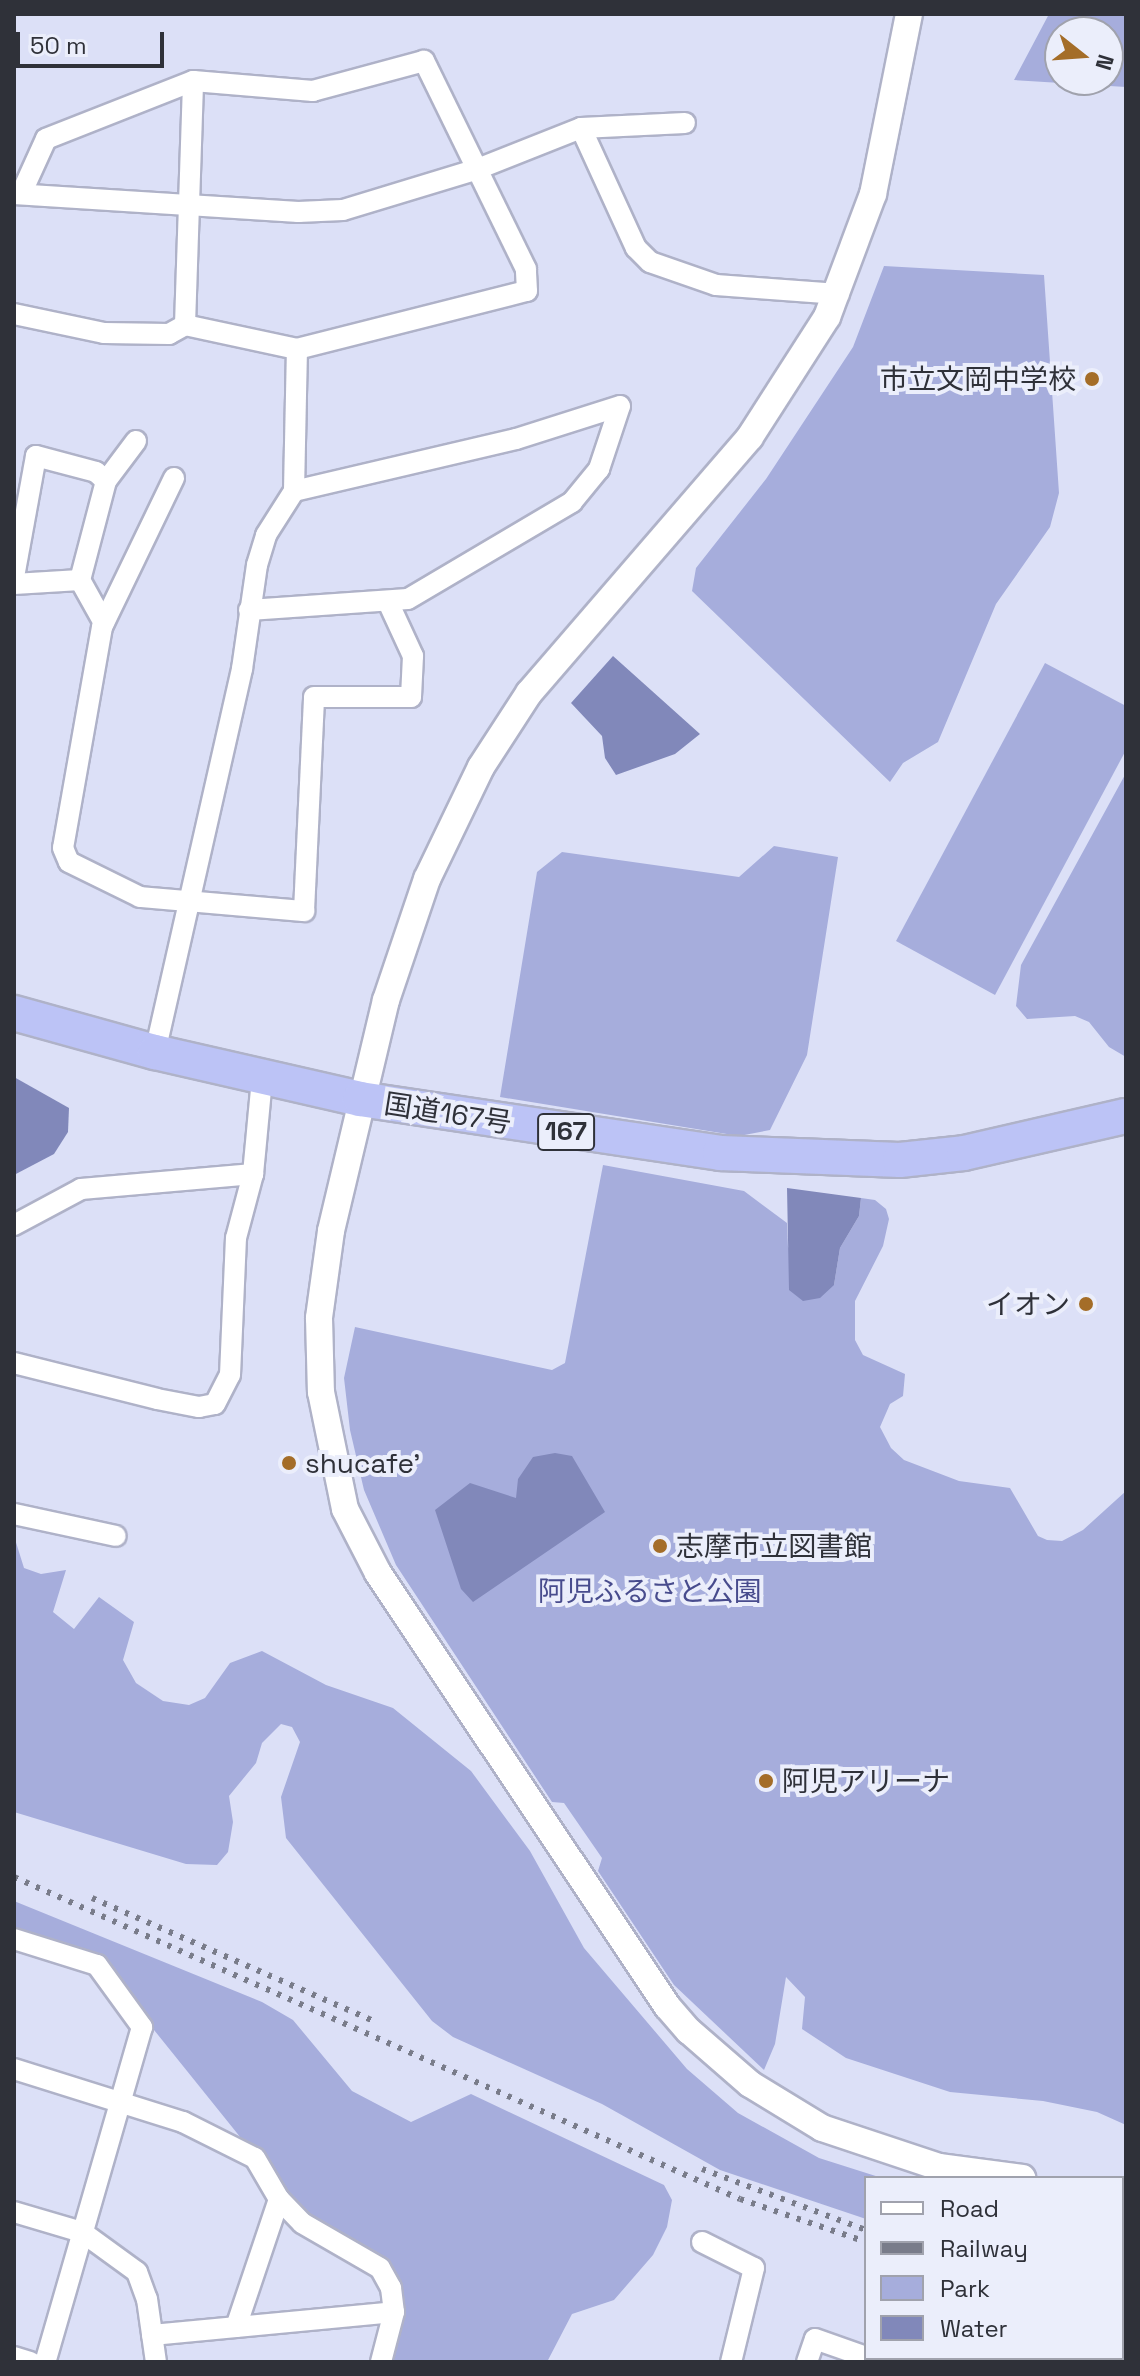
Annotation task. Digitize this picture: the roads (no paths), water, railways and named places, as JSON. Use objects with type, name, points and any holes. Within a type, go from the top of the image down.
[{"type":"highway","name":"国道167号","points":[[14,1013],[262,1079],[360,1099],[689,1149],[825,1160],[900,1160],[964,1153],[1126,1116]]},
{"type":"street","points":[[909,14],[873,194],[839,294],[750,437],[575,635],[481,767],[407,928],[360,1099],[323,1289],[321,1392],[345,1509],[378,1573],[667,2006],[716,2057],[794,2113],[846,2138],[939,2167],[1007,2176]]},
{"type":"street","points":[[14,314],[104,333],[169,334],[185,325],[297,349],[527,291],[526,269],[475,170],[424,61],[313,91],[193,81],[46,139],[18,194],[191,202],[298,212],[343,210],[475,170],[581,128],[685,123]]},
{"type":"street","points":[[185,325],[193,81]]},
{"type":"street","points":[[581,128],[636,248],[650,262],[716,285],[839,294]]},
{"type":"street","points":[[155,1052],[242,669],[249,610],[266,535],[294,491],[297,349]]},
{"type":"street","points":[[249,610],[389,604],[408,599],[572,502],[599,469],[620,406],[516,439],[294,491]]},
{"type":"street","points":[[104,623],[80,580],[106,481],[136,441]]},
{"type":"street","points":[[14,577],[36,456],[96,472],[106,481]]},
{"type":"street","points":[[174,478],[104,623],[65,855],[126,892],[246,910],[304,911],[314,697],[411,697],[413,656],[389,604]]},
{"type":"street","points":[[14,584],[80,580]]},
{"type":"street","points":[[14,1363],[157,1399],[199,1407],[215,1404],[230,1375],[236,1238],[253,1174],[262,1079]]},
{"type":"street","points":[[14,1225],[81,1189],[253,1174]]},
{"type":"street","points":[[14,1514],[116,1536]]},
{"type":"street","points":[[14,1939],[97,1965],[142,2027],[45,2362]]},
{"type":"street","points":[[14,2069],[183,2122],[255,2158],[279,2199],[302,2223],[380,2268],[391,2288],[394,2312],[381,2362]]},
{"type":"street","points":[[236,2327],[279,2199]]},
{"type":"street","points":[[14,2212],[82,2232],[137,2272],[156,2362]]},
{"type":"street","points":[[702,2242],[754,2268],[756,2280],[731,2362]]},
{"type":"street","points":[[152,2335],[394,2312]]},
{"type":"street","points":[[807,2362],[815,2339],[864,2356]]},
{"type":"street","points":[[14,2357],[30,2362]]},
{"type":"water","points":[[613,656],[700,734],[675,754],[616,775],[605,758],[602,736],[571,703]]},
{"type":"water","points":[[14,1077],[69,1108],[68,1132],[54,1154],[14,1175]]},
{"type":"water","points":[[787,1188],[861,1198],[859,1216],[840,1248],[834,1285],[820,1298],[803,1301],[789,1290]]},
{"type":"water","points":[[555,1453],[572,1456],[605,1512],[473,1602],[461,1589],[435,1510],[470,1483],[516,1498],[518,1479],[533,1457]]},
{"type":"railway","points":[[14,1877],[740,2199],[864,2241]]},
{"type":"railway","points":[[92,1898],[374,2021]]},
{"type":"railway","points":[[702,2169],[864,2229]]},
{"type":"place","name":"市立文岡中学校","points":[[1092,379]]},
{"type":"place","name":"イオン","points":[[1086,1304]]},
{"type":"place","name":"shucafe’","points":[[289,1463]]},
{"type":"place","name":"志摩市立図書館","points":[[660,1546]]},
{"type":"place","name":"阿児アリーナ","points":[[766,1781]]},
{"type":"park label","name":"阿児ふるさと公園","points":[[650,1591]]}]
